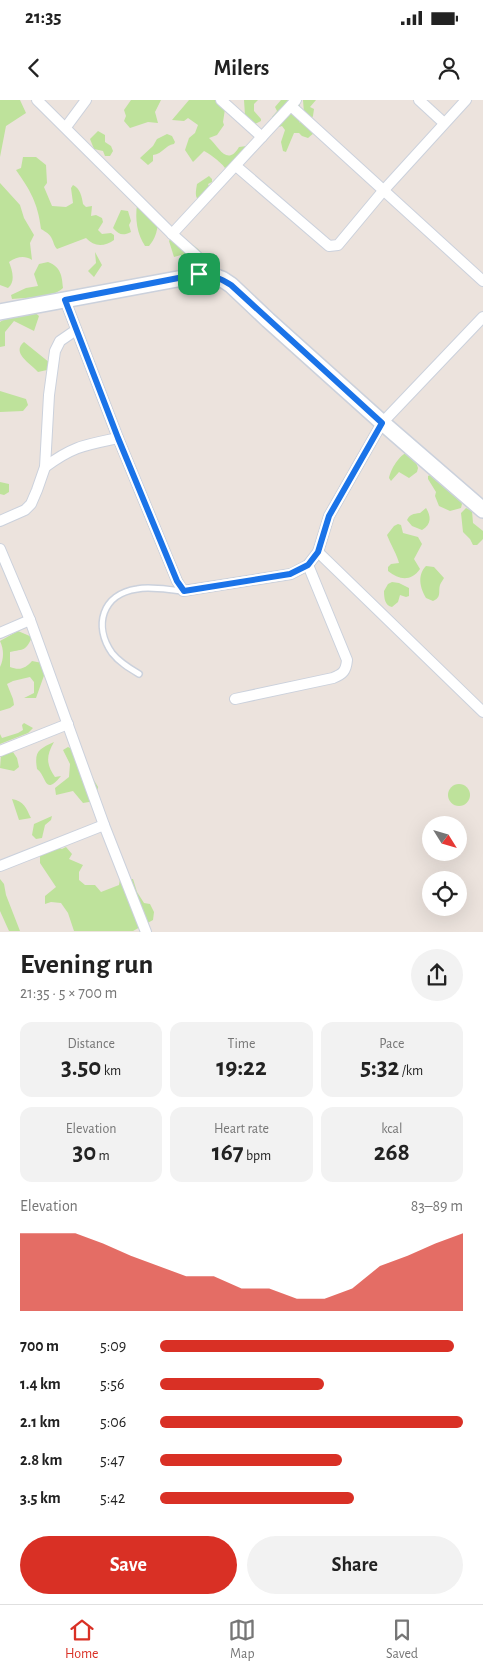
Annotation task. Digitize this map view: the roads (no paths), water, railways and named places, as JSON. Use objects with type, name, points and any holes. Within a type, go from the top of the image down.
[{"type":"street","points":[[66,127],[86,100]]},
{"type":"street","points":[[221,100],[262,138]]},
{"type":"street","points":[[419,100],[444,123]]},
{"type":"street","points":[[236,166],[329,246],[338,245],[383,191],[466,100]]},
{"type":"street","points":[[42,102],[172,234],[231,285],[382,423],[483,510]]},
{"type":"street","points":[[172,234],[294,103],[383,191],[483,281]]},
{"type":"street","points":[[0,312],[199,274],[222,279]]},
{"type":"street","points":[[65,300],[118,438],[177,581],[184,591],[290,574],[308,565],[318,552],[329,516],[382,423],[483,317]]},
{"type":"street","points":[[0,521],[25,510],[30,504],[44,467],[49,395],[55,351],[60,341],[76,330]]},
{"type":"street","points":[[44,467],[76,448],[90,443],[118,438]]},
{"type":"street","points":[[0,549],[30,620],[104,825],[146,932]]},
{"type":"street","points":[[318,552],[483,712]]},
{"type":"street","points":[[235,699],[333,678],[342,674],[346,669],[347,660],[308,565]]},
{"type":"street","points":[[0,633],[30,620]]},
{"type":"street","points":[[0,751],[68,724]]},
{"type":"street","points":[[0,866],[104,825]]},
{"type":"lane","points":[[140,674],[120,662],[104,640],[101,622],[104,610],[110,602],[122,594],[136,589],[184,591]]}]
